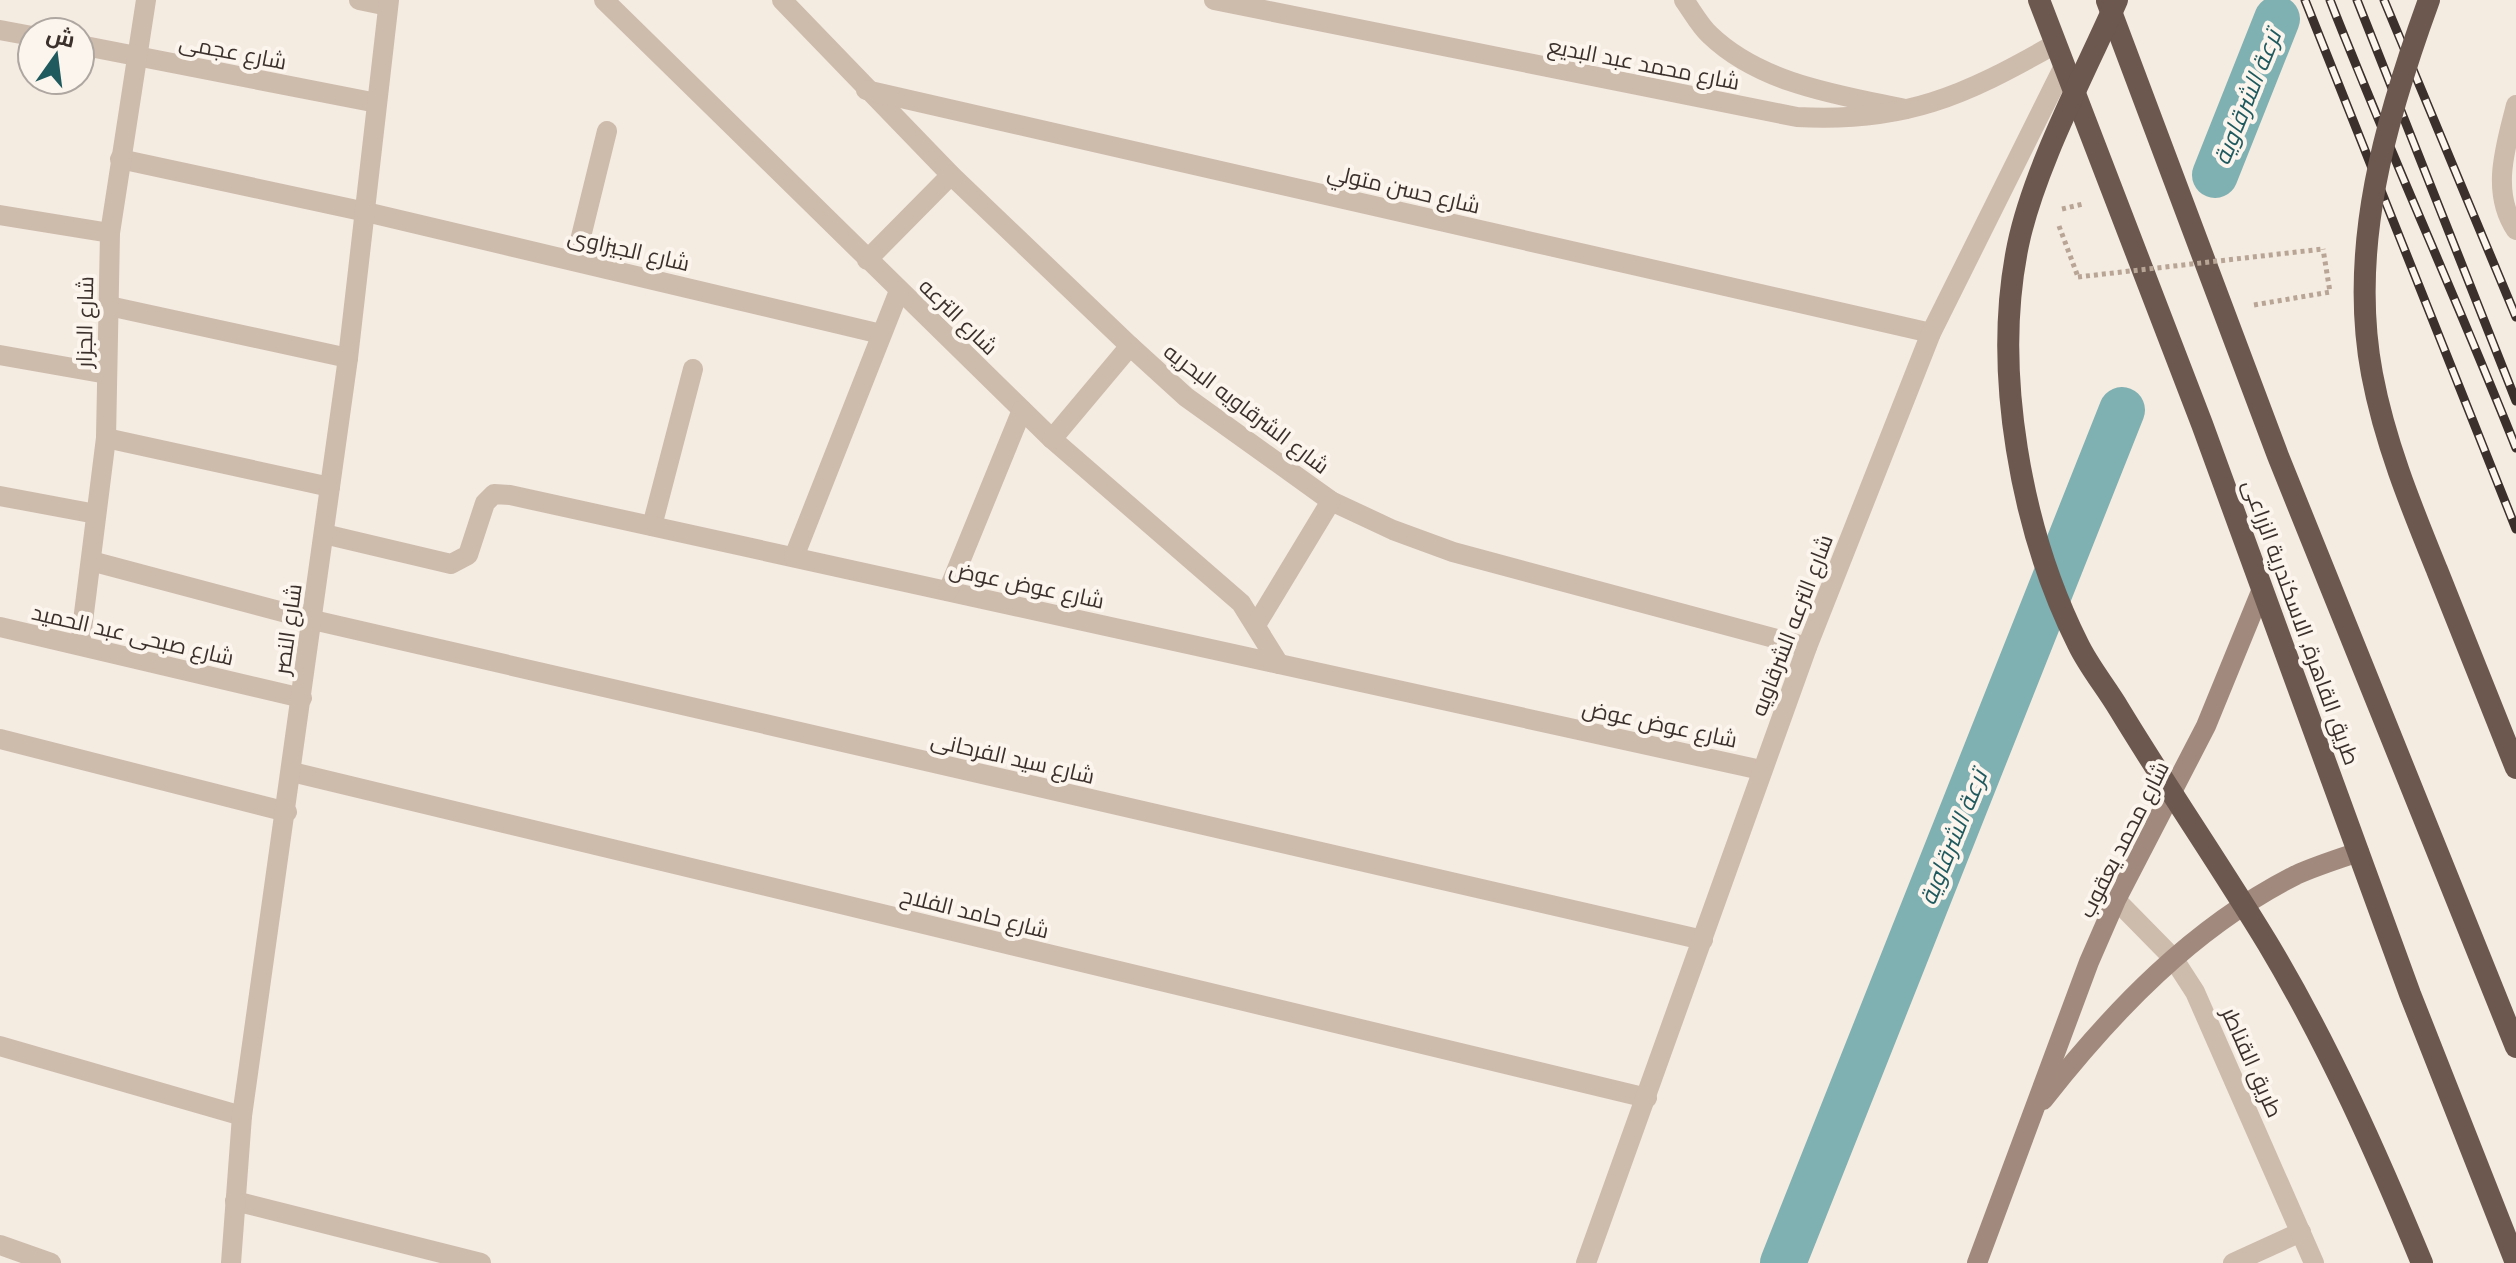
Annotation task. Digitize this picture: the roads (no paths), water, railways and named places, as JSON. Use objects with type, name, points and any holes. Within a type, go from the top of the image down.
[{"type":"highway","name":"طريق القاهرة, الاسكندرية الزراعى","points":[[2039,0],[2516,1263]]},
{"type":"highway","name":"طريق القاهرة, الاسكندرية الزراعى","points":[[2106,0],[2284,471],[2516,1047]]},
{"type":"highway","points":[[2117,0],[2035,189],[2018,244],[2011,303],[2011,382],[2022,480],[2036,537],[2079,647],[2267,942],[2306,1011],[2377,1154],[2422,1263]]},
{"type":"highway","points":[[2429,0],[2381,147],[2370,219],[2365,291],[2371,373],[2394,463],[2516,768]]},
{"type":"main road","name":"شارع محمد يعقوب","points":[[1977,1263],[2061,1030],[2116,900],[2206,726],[2262,589]]},
{"type":"main road","name":"شارع محمد يعقوب","points":[[2033,1113],[2087,1044],[2173,958],[2265,893],[2298,874],[2359,852]]},
{"type":"street","name":"شارع الجزار","points":[[80,645],[106,438],[110,233],[146,0]]},
{"type":"street","points":[[359,0],[388,3]]},
{"type":"street","name":"شارع الترعه","points":[[604,0],[1052,439],[1241,603],[1279,664]]},
{"type":"street","name":"شارع الشرقاويه البحريه","points":[[782,0],[951,175],[1130,346],[1186,397],[1331,501],[1393,530],[1453,552],[1807,647]]},
{"type":"street","name":"شارع محمد عبد البديع","points":[[1214,0],[1797,117],[1875,117],[1912,110],[1985,84],[2055,44]]},
{"type":"street","points":[[1684,0],[1708,34],[1741,61],[1781,78],[1835,94],[1912,110]]},
{"type":"street","name":"شارع النصر","points":[[231,1263],[242,1116],[287,812],[348,358],[388,3]]},
{"type":"street","name":"شارع عجمى","points":[[96,48],[377,103]]},
{"type":"street","name":"شارع الترعه الشرقاويه","points":[[1586,1263],[1761,770],[1931,333],[2064,66]]},
{"type":"street","name":"شارع حسن متولي","points":[[866,90],[1931,333]]},
{"type":"street","points":[[2516,105],[2502,173],[2506,208],[2516,230]]},
{"type":"street","points":[[575,261],[607,131]]},
{"type":"street","name":"شارع الجيزاوى","points":[[120,159],[366,212],[881,334]]},
{"type":"street","points":[[867,260],[951,175]]},
{"type":"street","points":[[0,215],[110,233]]},
{"type":"street","points":[[794,557],[899,291]]},
{"type":"street","points":[[109,306],[348,358]]},
{"type":"street","points":[[1052,439],[1130,346]]},
{"type":"street","points":[[0,355],[107,374]]},
{"type":"street","points":[[652,526],[693,369]]},
{"type":"street","points":[[948,591],[1022,410]]},
{"type":"street","points":[[106,438],[330,487]]},
{"type":"street","name":"شارع عوض عوض","points":[[324,534],[451,564],[468,555],[485,503],[494,494],[510,495],[1761,770]]},
{"type":"street","points":[[0,496],[96,514]]},
{"type":"street","points":[[1256,625],[1331,501]]},
{"type":"street","name":"شارع سيد الفرحانى","points":[[91,561],[313,620],[1703,940]]},
{"type":"street","name":"شارع صبحى عبد الحميد","points":[[0,627],[302,698]]},
{"type":"street","points":[[0,739],[287,812]]},
{"type":"street","name":"شارع حامد الفلاح","points":[[292,772],[1647,1098]]},
{"type":"street","name":"طريق القناطر","points":[[2116,900],[2173,958],[2212,1027],[2314,1263]]},
{"type":"street","points":[[0,1046],[242,1116]]},
{"type":"street","points":[[235,1201],[481,1263]]},
{"type":"street","points":[[2233,1263],[2301,1232]]},
{"type":"street","points":[[0,1245],[51,1263]]},
{"type":"waterway","name":"ترعة الشرقاوية","points":[[2215,175],[2277,19]]},
{"type":"waterway","name":"ترعة الشرقاوية","points":[[1783,1263],[2122,410]]},
{"type":"railway","points":[[2305,0],[2516,529]]},
{"type":"railway","points":[[2330,0],[2516,448]]},
{"type":"railway","points":[[2357,0],[2516,401]]},
{"type":"railway","points":[[2384,0],[2516,317]]}]
